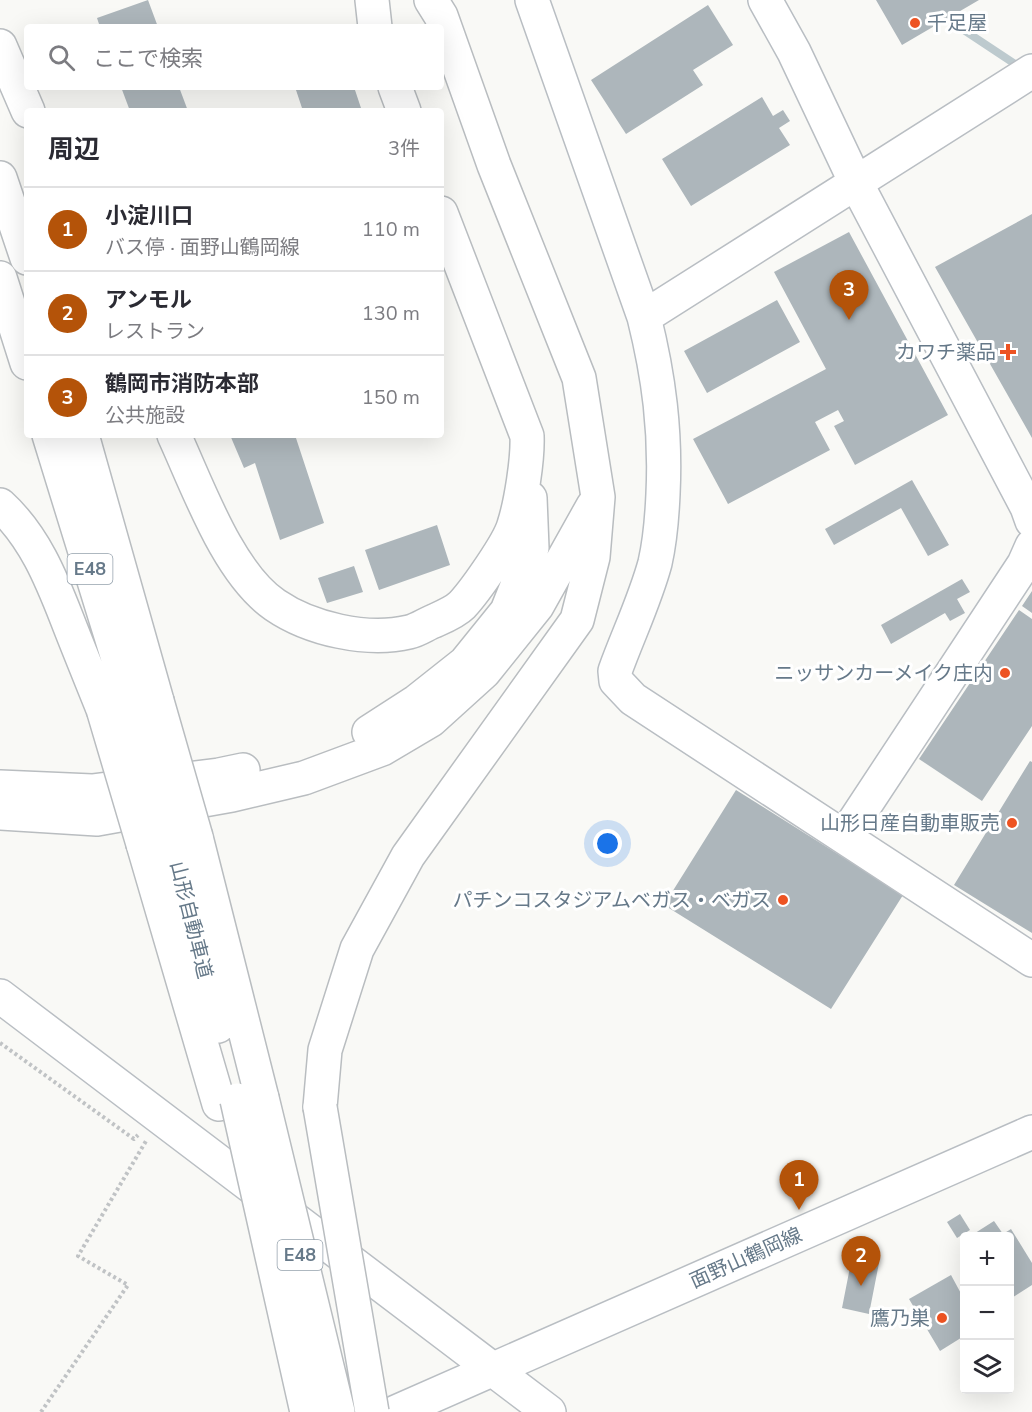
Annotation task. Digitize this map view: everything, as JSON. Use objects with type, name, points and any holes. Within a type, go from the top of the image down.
[{"type":"main road","points":[[372,0],[375,24]]},
{"type":"main road","points":[[431,0],[444,24]]},
{"type":"main road","points":[[532,0],[644,317],[655,366],[665,442],[661,524],[655,561],[634,625],[615,671],[616,681],[633,699],[1032,960]]},
{"type":"main road","points":[[765,0],[794,52],[855,181],[1027,507],[1032,521]]},
{"type":"main road","points":[[372,1412],[320,1107],[325,1050],[357,949],[408,856],[577,620],[593,557],[598,497],[579,378],[494,165],[444,24]]},
{"type":"main road","points":[[0,46],[27,108]]},
{"type":"main road","points":[[644,317],[855,181],[1032,71]]},
{"type":"main road","points":[[396,90],[403,108]]},
{"type":"main road","points":[[0,178],[24,249]]},
{"type":"main road","points":[[0,787],[92,791],[219,775],[296,758],[370,732],[417,701],[465,663],[507,611],[532,548],[527,436],[444,221]]},
{"type":"main road","points":[[0,278],[24,354]]},
{"type":"main road","name":"山形自動車道","points":[[50,438],[170,840],[239,1101],[307,1412]]},
{"type":"main road","name":"山形自動車道","points":[[83,438],[131,704]]},
{"type":"main road","points":[[175,438],[228,552],[250,583],[274,605],[308,624],[342,633],[361,634],[410,632],[460,606],[484,576],[514,527],[528,451]]},
{"type":"main road","points":[[0,813],[98,819],[232,795],[304,777],[382,749],[431,720],[484,672],[537,606],[598,497]]},
{"type":"main road","points":[[0,505],[11,515],[34,547],[53,583],[131,704],[170,840],[239,1101],[295,1412]]},
{"type":"main road","points":[[844,837],[1024,564],[1032,546]]},
{"type":"main road","points":[[0,996],[549,1412]]},
{"type":"main road","name":"山形自動車道","points":[[239,1101],[338,1412]]},
{"type":"main road","name":"面野山鶴岡線","points":[[396,1412],[1032,1132]]},
{"type":"path","points":[[0,1043],[134,1139],[160,1117]]},
{"type":"path","points":[[40,1412],[128,1285],[78,1256],[160,1117]]},
{"type":"building","points":[[148,0],[157,24],[99,24],[97,18]]},
{"type":"building","name":"千足屋","points":[[876,0],[979,0],[902,45]]},
{"type":"building","points":[[708,5],[733,45],[693,70],[703,85],[626,134],[591,80]]},
{"type":"building","points":[[122,90],[180,90],[187,108],[129,108]]},
{"type":"building","points":[[296,90],[355,90],[361,108],[302,108]]},
{"type":"building","points":[[762,97],[773,116],[783,110],[790,121],[779,128],[790,145],[691,206],[662,159]]},
{"type":"building","name":"カワチ薬品","points":[[1032,214],[1032,438],[935,267]]},
{"type":"building","points":[[849,232],[948,415],[855,465],[834,426],[844,421],[838,410],[815,422],[830,450],[728,504],[693,439],[826,369],[774,272]]},
{"type":"building","points":[[777,300],[800,342],[707,393],[684,351]]},
{"type":"building","points":[[231,438],[296,438],[324,523],[280,540],[255,463],[244,468]]},
{"type":"building","points":[[912,480],[949,545],[928,556],[901,508],[834,545],[825,529]]},
{"type":"building","points":[[437,525],[450,565],[379,590],[365,550]]},
{"type":"building","points":[[354,566],[363,592],[327,603],[318,578]]},
{"type":"building","points":[[962,579],[970,592],[957,599],[965,613],[950,621],[945,613],[891,644],[881,625]]},
{"type":"building","points":[[1032,591],[1032,613],[1022,606]]},
{"type":"building","name":"ニッサンカーメイク庄内","points":[[1019,610],[1032,619],[1032,726],[982,801],[919,759]]},
{"type":"building","name":"山形日産自動車販売","points":[[1030,761],[1032,762],[1032,933],[954,885]]},
{"type":"building","name":"パチンコスタジアムベガス・ベガス","points":[[736,790],[903,895],[831,1009],[664,905]]},
{"type":"building","points":[[960,1214],[970,1230],[960,1232],[960,1236],[957,1238],[947,1222]]},
{"type":"building","points":[[994,1221],[1002,1232],[977,1232]]},
{"type":"building","points":[[1014,1234],[1032,1263],[1032,1285],[1014,1296]]},
{"type":"building","points":[[852,1257],[879,1263],[869,1314],[842,1308]]},
{"type":"building","name":"鷹乃巣","points":[[951,1275],[960,1292],[960,1338],[940,1351],[909,1299]]},
{"type":"waterway","points":[[938,13],[1021,68]]},
{"type":"place","name":"千足屋","points":[[915,23]]},
{"type":"place","name":"鶴岡市消防本部","points":[[849,320]]},
{"type":"place","name":"カワチ薬品","points":[[1008,352]]},
{"type":"place","name":"ニッサンカーメイク庄内","points":[[1005,673]]},
{"type":"place","name":"山形日産自動車販売","points":[[1012,823]]},
{"type":"place","name":"パチンコスタジアムベガス・ベガス","points":[[783,900]]},
{"type":"place","name":"小淀川口","points":[[799,1210]]},
{"type":"place","name":"アンモル","points":[[861,1286]]},
{"type":"place","name":"鷹乃巣","points":[[942,1318]]}]
